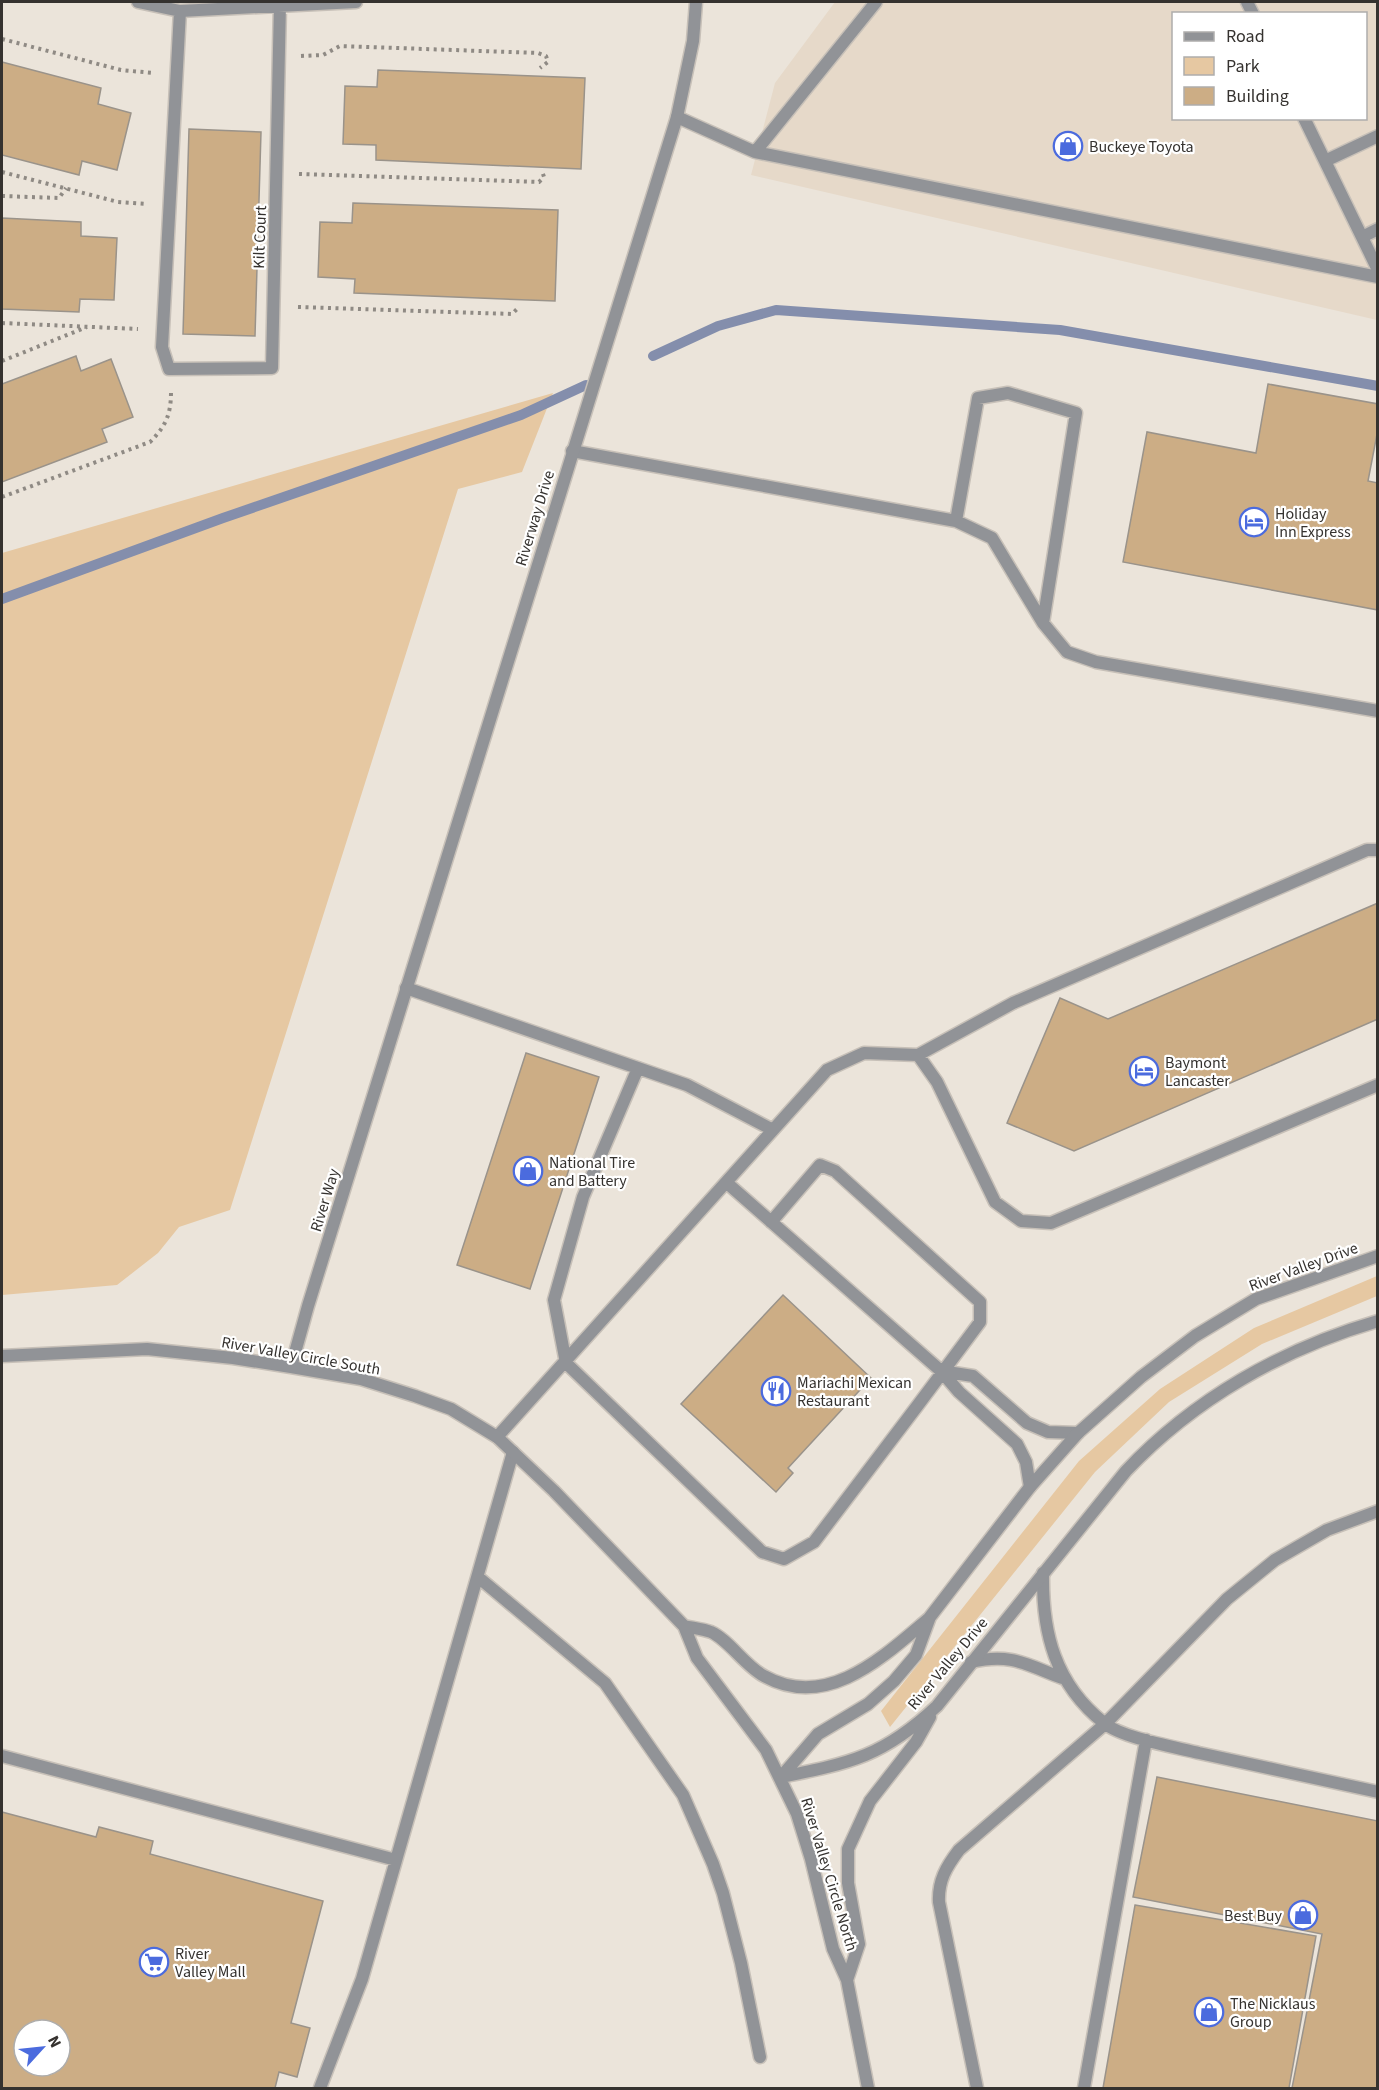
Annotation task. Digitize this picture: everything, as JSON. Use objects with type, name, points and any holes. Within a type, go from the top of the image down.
[{"type":"street","points":[[138,2],[180,11],[280,4],[356,2]]},
{"type":"street","name":"Riverway Drive","points":[[391,1042],[677,117],[693,41],[696,2]]},
{"type":"street","points":[[755,152],[876,2]]},
{"type":"street","name":"Kilt Court","points":[[169,369],[272,368],[280,4]]},
{"type":"street","points":[[169,369],[162,347],[180,11]]},
{"type":"street","points":[[677,117],[755,152],[1377,277]]},
{"type":"street","points":[[1305,120],[1377,270]]},
{"type":"street","points":[[1325,161],[1377,136]]},
{"type":"street","points":[[1362,237],[1377,229]]},
{"type":"street","points":[[956,521],[978,398],[1008,393],[1076,413],[1043,623]]},
{"type":"street","points":[[572,451],[956,521],[992,538],[1043,623],[1066,652],[1096,662],[1377,711]]},
{"type":"street","points":[[497,1437],[827,1071],[864,1053],[918,1055],[1013,1003],[1367,850],[1377,850]]},
{"type":"street","points":[[406,988],[687,1086],[773,1130]]},
{"type":"street","name":"River Way","points":[[291,1367],[391,1042]]},
{"type":"street","points":[[918,1055],[937,1082],[995,1202],[1021,1221],[1052,1223],[1377,1085]]},
{"type":"street","points":[[638,1068],[583,1197],[554,1300],[566,1363],[762,1552],[784,1559],[814,1542],[980,1322],[980,1302],[835,1172],[820,1165],[771,1222]]},
{"type":"street","points":[[727,1183],[941,1371],[959,1392],[1017,1444],[1026,1462],[1030,1487]]},
{"type":"street","name":"River Valley Drive","points":[[781,1777],[818,1734],[868,1704],[894,1681],[916,1655],[930,1617],[1030,1487],[1078,1433],[1141,1377],[1195,1336],[1256,1299],[1377,1256]]},
{"type":"street","name":"River Valley Drive","points":[[781,1777],[829,1767],[882,1749],[910,1731],[937,1706],[1126,1471],[1156,1439],[1200,1406],[1264,1366],[1336,1334],[1377,1321]]},
{"type":"street","name":"River Valley Circle South","points":[[2,1356],[147,1349],[233,1358],[361,1379],[451,1409],[497,1437],[684,1626],[698,1658],[751,1727],[781,1777]]},
{"type":"street","points":[[941,1371],[973,1376],[1027,1423],[1048,1432],[1078,1433]]},
{"type":"street","points":[[320,2088],[362,1979],[513,1452]]},
{"type":"street","points":[[977,2088],[939,1902],[939,1887],[944,1872],[959,1850],[1105,1724],[1227,1599],[1275,1560],[1327,1530],[1377,1511]]},
{"type":"street","points":[[1043,1573],[1042,1605],[1048,1640],[1062,1678],[1105,1724],[1146,1740],[1377,1792]]},
{"type":"street","points":[[478,1577],[605,1683],[683,1796],[713,1864],[723,1893],[741,1963],[760,2058]]},
{"type":"street","points":[[684,1626],[712,1633],[764,1676],[789,1686],[816,1687],[848,1679],[879,1661],[930,1617]]},
{"type":"street","points":[[971,1662],[996,1657],[1012,1659],[1062,1678]]},
{"type":"street","name":"River Valley Circle North","points":[[847,1980],[859,1944],[848,1883],[848,1850],[870,1801],[916,1742],[937,1706]]},
{"type":"street","points":[[1084,2088],[1146,1740]]},
{"type":"street","points":[[2,1756],[396,1860]]},
{"type":"street","name":"River Valley Circle North","points":[[781,1777],[797,1814],[811,1859],[833,1949],[847,1980],[868,2088]]},
{"type":"path","points":[[2,39],[121,70],[176,75]]},
{"type":"path","points":[[279,58],[323,55],[340,46],[538,53],[546,56],[548,62],[540,68]]},
{"type":"path","points":[[277,173],[539,182],[544,177],[543,171]]},
{"type":"path","points":[[2,172],[118,202],[169,206]]},
{"type":"path","points":[[2,196],[59,198],[66,188]]},
{"type":"path","points":[[273,307],[512,314],[517,309]]},
{"type":"path","points":[[2,323],[163,330]]},
{"type":"path","points":[[2,361],[88,327]]},
{"type":"path","points":[[2,497],[150,442],[163,429],[171,412],[169,369]]},
{"type":"shaded area","name":"Buckeye Toyota","points":[[835,2],[1377,2],[1377,320],[751,175],[775,83]]},
{"type":"green space","points":[[553,393],[522,472],[458,489],[230,1210],[179,1227],[158,1253],[117,1285],[2,1295],[2,553]]},
{"type":"green space","points":[[1377,1276],[1377,1296],[1262,1344],[1169,1402],[1095,1472],[890,1727],[881,1711],[1079,1461],[1160,1389],[1254,1328]]},
{"type":"building","points":[[2,62],[101,88],[98,104],[131,113],[117,170],[82,161],[79,175],[2,155]]},
{"type":"building","points":[[378,70],[585,78],[581,169],[376,160],[376,145],[343,144],[345,86],[377,87]]},
{"type":"building","points":[[189,129],[261,132],[255,336],[183,334]]},
{"type":"building","points":[[353,203],[558,210],[555,301],[354,293],[355,279],[318,277],[320,222],[352,223]]},
{"type":"building","points":[[2,218],[81,222],[81,236],[117,238],[114,300],[80,299],[79,312],[2,309]]},
{"type":"building","points":[[76,356],[81,371],[111,359],[133,417],[102,429],[107,442],[2,482],[2,384]]},
{"type":"building","name":"Holiday Inn Express","points":[[1268,384],[1378,404],[1378,429],[1368,481],[1378,483],[1378,610],[1123,562],[1147,432],[1256,453]]},
{"type":"building","name":"Baymont Lancaster","points":[[1378,903],[1378,1019],[1074,1151],[1007,1123],[1060,998],[1108,1019]]},
{"type":"building","name":"National Tire and Battery","points":[[526,1053],[599,1077],[530,1289],[457,1265]]},
{"type":"building","name":"Mariachi Mexican Restaurant","points":[[783,1295],[871,1378],[788,1468],[793,1473],[776,1492],[681,1404]]},
{"type":"building","name":"Best Buy","points":[[1157,1777],[1378,1821],[1378,2088],[1292,2088],[1322,1934],[1133,1897]]},
{"type":"building","name":"River Valley Mall","points":[[2,1812],[96,1837],[99,1827],[153,1841],[150,1854],[323,1901],[291,2023],[310,2028],[297,2077],[279,2072],[275,2088],[2,2088]]},
{"type":"building","name":"The Nicklaus Group","points":[[1135,1905],[1316,1936],[1289,2088],[1103,2088]]},
{"type":"waterway","points":[[653,356],[718,326],[776,310],[1060,330],[1378,386]]},
{"type":"waterway","points":[[2,599],[223,518],[521,415],[586,385]]},
{"type":"place","name":"Buckeye Toyota","points":[[1068,146]]},
{"type":"place","name":"Holiday Inn Express","points":[[1254,522]]},
{"type":"place","name":"Baymont Lancaster","points":[[1144,1071]]},
{"type":"place","name":"National Tire and Battery","points":[[528,1171]]},
{"type":"place","name":"Mariachi Mexican Restaurant","points":[[776,1391]]},
{"type":"place","name":"Best Buy","points":[[1303,1915]]},
{"type":"place","name":"River Valley Mall","points":[[154,1962]]},
{"type":"place","name":"The Nicklaus Group","points":[[1209,2012]]}]
